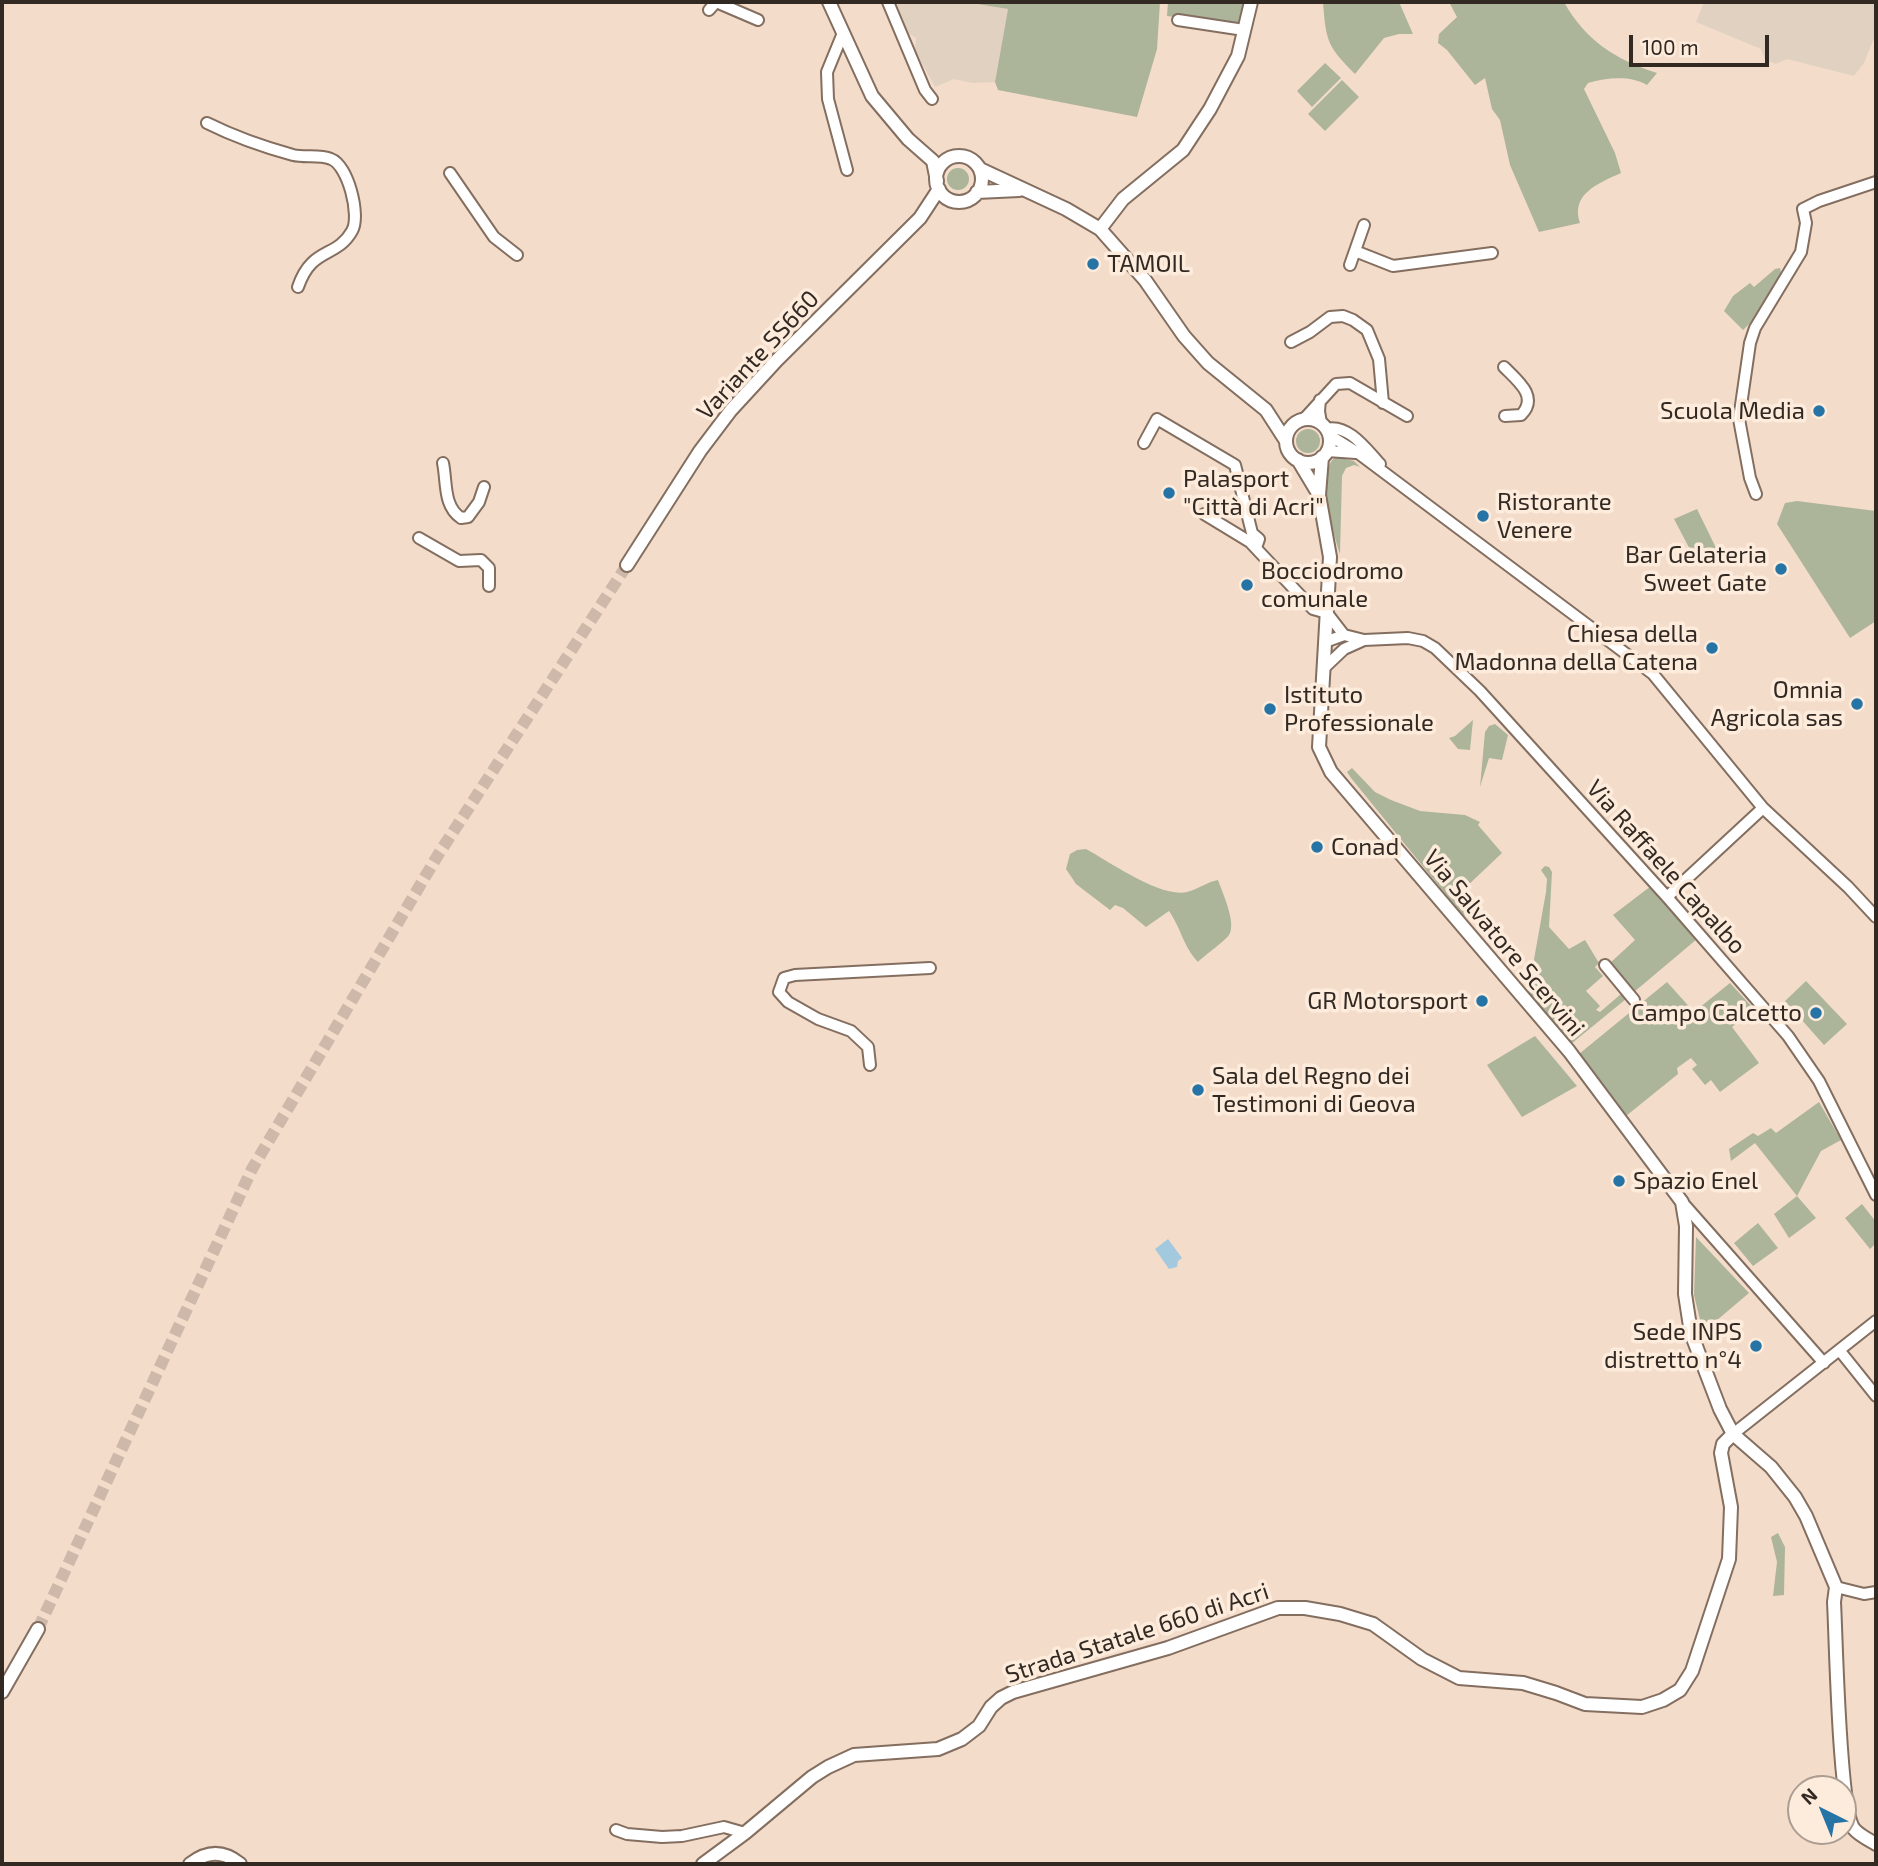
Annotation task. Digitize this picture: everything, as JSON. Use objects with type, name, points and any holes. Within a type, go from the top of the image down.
[{"type":"main road","points":[[1100,229],[1123,199],[1183,150],[1210,109],[1238,56],[1251,2]]},
{"type":"main road","points":[[832,3],[872,96],[908,138],[933,160],[938,185],[949,199],[956,201]]},
{"type":"main road","points":[[923,150],[948,159],[966,157],[980,169],[1066,209],[1100,229],[1128,259],[1184,336],[1209,363],[1266,410],[1286,441],[1289,452],[1298,460],[1319,495]]},
{"type":"main road","points":[[938,185],[939,168],[948,159]]},
{"type":"main road","points":[[920,218],[956,201],[967,200],[977,192],[982,181],[980,169]]},
{"type":"main road","name":"Variante SS660","points":[[627,565],[680,481],[731,410],[776,360],[920,218],[938,185]]},
{"type":"main road","points":[[977,192],[1007,189],[1028,191]]},
{"type":"main road","points":[[1266,410],[1301,420],[1313,419],[1325,429],[1325,454],[1319,495]]},
{"type":"main road","points":[[1286,441],[1289,429],[1301,420]]},
{"type":"main road","points":[[1298,460],[1310,462],[1325,454]]},
{"type":"main road","name":"Via Salvatore Scervini","points":[[1319,495],[1330,557],[1319,747],[1331,772],[1569,1051],[1682,1202]]},
{"type":"main road","points":[[1682,1202],[1686,1226],[1686,1312],[1696,1346],[1732,1434],[1771,1467],[1795,1497],[1816,1536],[1836,1587],[1834,1602],[1847,1809],[1853,1828],[1876,1844]]},
{"type":"main road","name":"Strada Statale 660 di Acri","points":[[703,1864],[812,1777],[854,1755],[938,1749],[962,1739],[979,1726],[991,1707],[1013,1692],[1168,1648],[1278,1608],[1305,1608],[1340,1614],[1373,1624],[1422,1659],[1458,1678],[1523,1683],[1585,1704],[1642,1707],[1663,1700],[1680,1689],[1692,1671],[1729,1559],[1731,1507],[1721,1453],[1723,1444],[1732,1434]]},
{"type":"main road","points":[[2,1692],[38,1629]]},
{"type":"main road","points":[[190,1864],[202,1855],[217,1853],[233,1858],[240,1864]]},
{"type":"street","points":[[709,10],[716,2],[758,20]]},
{"type":"street","points":[[888,2],[925,90],[932,99]]},
{"type":"street","points":[[1178,20],[1244,30]]},
{"type":"street","points":[[843,33],[827,72],[828,99],[847,170]]},
{"type":"street","points":[[207,123],[226,133],[297,156],[333,159],[339,165],[354,200],[357,218],[354,228],[346,240],[310,263],[299,287]]},
{"type":"street","points":[[450,173],[494,237],[517,255]]},
{"type":"street","points":[[1756,494],[1750,478],[1739,419],[1750,343],[1755,328],[1801,252],[1806,223],[1803,209],[1876,182]]},
{"type":"street","points":[[1350,265],[1364,225]]},
{"type":"street","points":[[1355,251],[1393,266],[1492,253]]},
{"type":"street","points":[[1291,342],[1330,317],[1343,316],[1353,320],[1367,330],[1379,359],[1383,402]]},
{"type":"street","points":[[1504,367],[1528,394],[1526,409],[1521,415],[1505,416]]},
{"type":"street","points":[[1301,420],[1336,384],[1350,383],[1407,415]]},
{"type":"street","points":[[1320,400],[1319,411],[1325,429],[1653,674],[1763,808],[1849,887],[1876,917]]},
{"type":"street","points":[[1144,443],[1157,419],[1235,465],[1252,533],[1259,539],[1256,548]]},
{"type":"street","points":[[1325,429],[1334,427],[1357,440],[1404,489]]},
{"type":"street","points":[[1325,454],[1358,453]]},
{"type":"street","points":[[443,463],[447,499],[454,513],[461,518],[468,517],[479,502],[484,487]]},
{"type":"street","points":[[1204,514],[1250,542],[1313,609],[1327,612],[1345,635]]},
{"type":"street","points":[[419,537],[459,561],[481,560],[489,568],[489,586]]},
{"type":"street","points":[[1325,642],[1345,635],[1364,640]]},
{"type":"street","name":"Via Raffaele Capalbo","points":[[1364,640],[1408,638],[1423,641],[1435,648],[1480,691],[1667,897],[1788,1036],[1819,1081],[1876,1195]]},
{"type":"street","points":[[1324,668],[1344,649],[1364,640]]},
{"type":"street","points":[[1325,642],[1344,649]]},
{"type":"street","points":[[1667,897],[1763,808]]},
{"type":"street","points":[[1605,965],[1634,1000]]},
{"type":"street","points":[[870,1065],[868,1047],[851,1031],[818,1019],[788,1002],[779,992],[784,978],[795,975],[930,968]]},
{"type":"street","points":[[1682,1202],[1824,1363]]},
{"type":"street","points":[[1732,1434],[1876,1321]]},
{"type":"street","points":[[1840,1351],[1876,1396]]},
{"type":"street","points":[[1836,1587],[1864,1594],[1876,1592]]},
{"type":"street","points":[[616,1830],[627,1834],[662,1837],[682,1836],[724,1827],[745,1833]]},
{"type":"shaded area","points":[[893,2],[965,2],[1008,9],[995,82],[972,83],[954,79],[935,87],[915,50],[916,38],[907,32]]},
{"type":"shaded area","points":[[1704,2],[1876,2],[1876,33],[1864,63],[1854,76],[1787,59],[1776,64],[1765,60],[1761,49],[1696,22]]},
{"type":"green space","points":[[965,2],[1160,2],[1157,49],[1137,117],[998,90],[995,82],[1008,9]]},
{"type":"green space","points":[[1168,2],[1246,2],[1241,22],[1228,24],[1167,16]]},
{"type":"green space","points":[[1323,2],[1399,2],[1413,34],[1384,38],[1355,74],[1333,49],[1325,26]]},
{"type":"green space","points":[[1449,2],[1564,2],[1582,27],[1603,47],[1628,62],[1657,73],[1647,85],[1633,80],[1610,79],[1588,83],[1584,89],[1615,153],[1621,173],[1588,191],[1583,197],[1579,204],[1580,223],[1539,232],[1510,165],[1500,120],[1492,109],[1485,78],[1475,85],[1447,50],[1438,43],[1439,34],[1457,17]]},
{"type":"green space","points":[[1325,63],[1341,78],[1312,107],[1297,91]]},
{"type":"green space","points":[[1342,80],[1359,97],[1325,131],[1308,114]]},
{"type":"green space","points":[[958,168],[966,171],[969,179],[966,187],[958,190],[950,187],[947,179],[950,171]]},
{"type":"green space","points":[[1780,268],[1779,285],[1743,330],[1724,311],[1733,296],[1750,283],[1754,287],[1775,269]]},
{"type":"green space","points":[[1308,429],[1317,432],[1320,441],[1317,450],[1308,453],[1299,450],[1296,441],[1299,432]]},
{"type":"green space","points":[[1337,457],[1354,461],[1360,467],[1354,465],[1346,468],[1342,476],[1340,554],[1330,517],[1326,487],[1330,463]]},
{"type":"green space","points":[[1797,501],[1876,511],[1876,621],[1850,638],[1777,524],[1785,503]]},
{"type":"green space","points":[[1697,509],[1717,550],[1701,557],[1694,557],[1674,519]]},
{"type":"green space","points":[[1473,720],[1470,750],[1458,749],[1449,738]]},
{"type":"green space","points":[[1495,724],[1508,735],[1502,760],[1489,758],[1480,787],[1485,732],[1489,726]]},
{"type":"green space","points":[[1352,768],[1375,792],[1391,800],[1420,811],[1465,815],[1480,822],[1478,825],[1502,853],[1465,888],[1462,896],[1465,918],[1351,778],[1347,772]]},
{"type":"green space","points":[[1086,849],[1135,878],[1163,890],[1187,892],[1218,880],[1230,915],[1229,935],[1198,962],[1169,911],[1146,927],[1123,908],[1115,905],[1110,910],[1076,884],[1066,869],[1070,854]]},
{"type":"green space","points":[[1545,866],[1552,872],[1549,927],[1569,949],[1585,940],[1599,963],[1595,967],[1603,976],[1586,991],[1600,1006],[1596,1010],[1600,1012],[1621,994],[1626,999],[1571,1044],[1528,993],[1546,892],[1547,879],[1541,870]]},
{"type":"green space","points":[[1651,886],[1697,939],[1634,992],[1610,963],[1635,940],[1613,915]]},
{"type":"green space","name":"Campo Calcetto","points":[[1806,981],[1847,1024],[1824,1045],[1785,1001]]},
{"type":"green space","points":[[1667,982],[1694,1012],[1730,983],[1754,1009],[1732,1027],[1759,1063],[1720,1092],[1711,1080],[1705,1085],[1692,1069],[1697,1065],[1691,1058],[1677,1068],[1678,1074],[1626,1116],[1587,1069],[1579,1054]]},
{"type":"green space","points":[[1535,1036],[1577,1086],[1522,1117],[1487,1065]]},
{"type":"green space","points":[[1819,1102],[1841,1140],[1821,1151],[1797,1196],[1755,1143],[1731,1161],[1729,1149],[1753,1133],[1758,1136],[1771,1128],[1776,1133]]},
{"type":"green space","points":[[1797,1196],[1816,1218],[1789,1238],[1774,1214]]},
{"type":"green space","points":[[1862,1204],[1876,1222],[1876,1243],[1870,1249],[1845,1218]]},
{"type":"green space","points":[[1758,1223],[1778,1248],[1753,1266],[1734,1243]]},
{"type":"green space","points":[[1696,1237],[1749,1293],[1703,1332],[1694,1295]]},
{"type":"green space","points":[[1778,1533],[1785,1547],[1784,1595],[1773,1596],[1777,1562],[1771,1537]]},
{"type":"water","points":[[1168,1239],[1182,1258],[1177,1267],[1169,1269],[1155,1249]]},
{"type":"tunnel","points":[[38,1629],[252,1169],[438,855],[627,565]]},
{"type":"place","name":"TAMOIL","points":[[1093,264]]},
{"type":"place","name":"Scuola Media","points":[[1819,411]]},
{"type":"place","name":"Palasport \"Città di Acri\"","points":[[1169,493]]},
{"type":"place","name":"Ristorante Venere","points":[[1483,516]]},
{"type":"place","name":"Bar Gelateria Sweet Gate","points":[[1781,569]]},
{"type":"place","name":"Bocciodromo comunale","points":[[1247,585]]},
{"type":"place","name":"Chiesa della Madonna della Catena","points":[[1712,648]]},
{"type":"place","name":"Omnia Agricola sas","points":[[1857,704]]},
{"type":"place","name":"Istituto Professionale","points":[[1270,709]]},
{"type":"place","name":"Conad","points":[[1317,847]]},
{"type":"place","name":"GR Motorsport","points":[[1482,1001]]},
{"type":"place","name":"Campo Calcetto","points":[[1816,1013]]},
{"type":"place","name":"Sala del Regno dei Testimoni di Geova","points":[[1198,1090]]},
{"type":"place","name":"Spazio Enel","points":[[1619,1181]]},
{"type":"place","name":"Sede INPS distretto n°4","points":[[1756,1346]]}]
